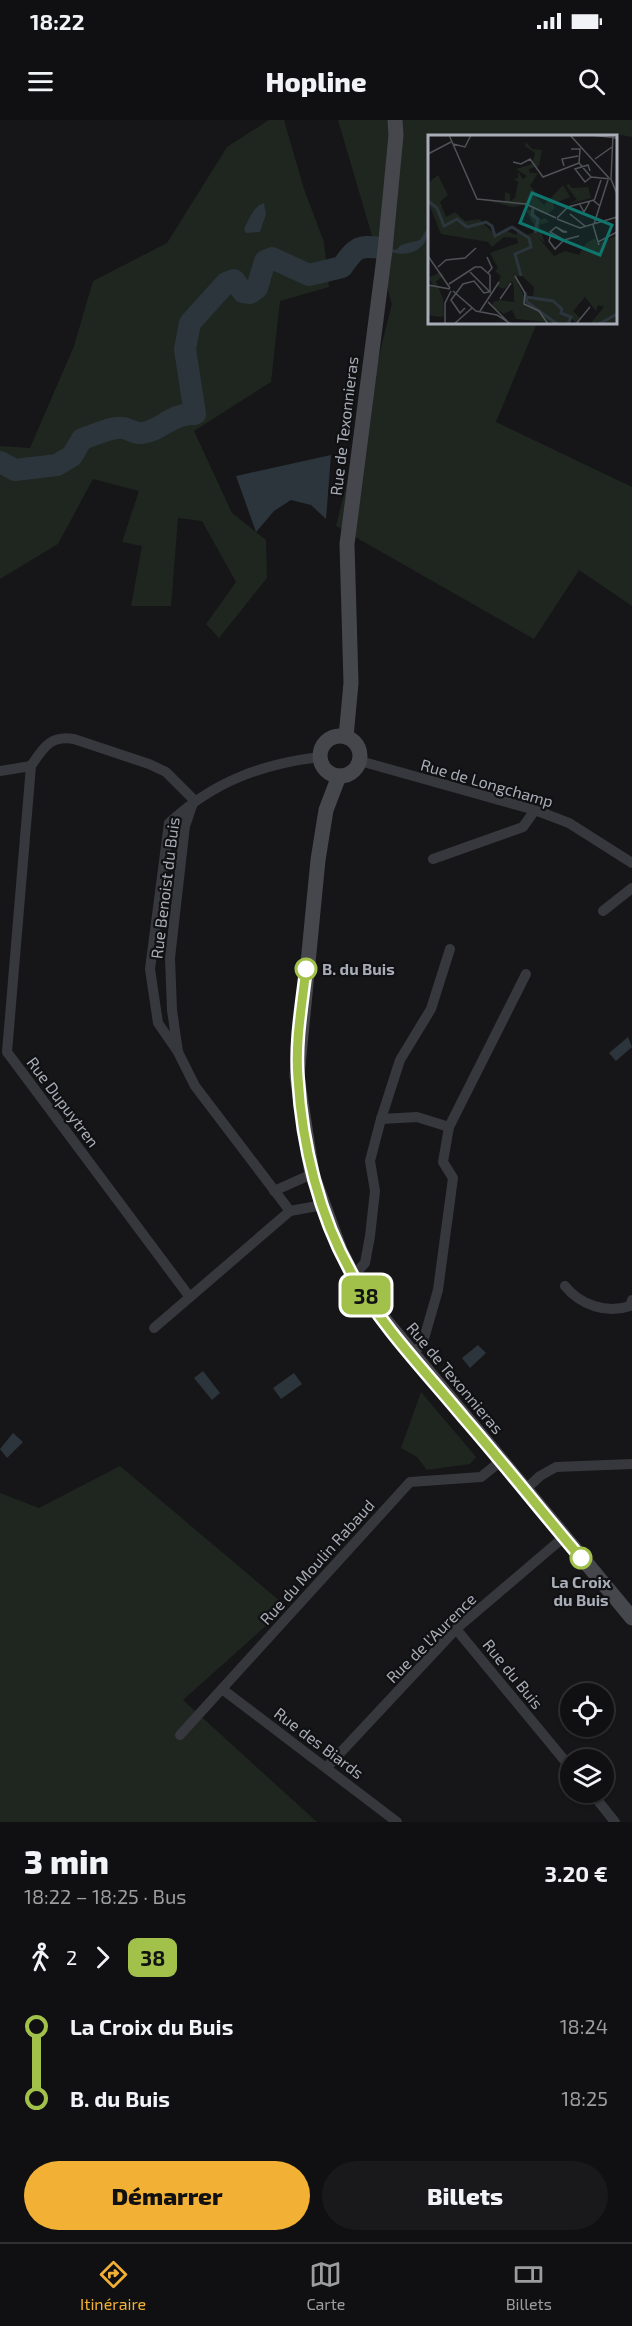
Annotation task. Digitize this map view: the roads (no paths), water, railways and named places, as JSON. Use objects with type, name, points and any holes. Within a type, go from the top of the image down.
[{"type":"main road","name":"Rue de Texonnieras","points":[[346,737],[351,683],[348,544],[385,250],[396,135],[395,120]]},
{"type":"main road","points":[[346,737],[357,746],[360,761],[352,772],[339,776],[326,770],[321,757],[328,741],[346,737]]},
{"type":"main road","name":"Rue de Texonnieras","points":[[339,776],[326,810],[318,860],[299,1034],[297,1076],[312,1174],[353,1276],[412,1356],[526,1488],[632,1618]]},
{"type":"street","points":[[0,771],[31,766],[47,742],[61,737],[74,739],[149,764],[166,772],[194,800]]},
{"type":"street","name":"Rue Benoist du Buis","points":[[290,1211],[195,1086],[178,1052],[158,1023],[150,969],[169,823],[194,800],[220,784],[289,762],[321,757]]},
{"type":"street","name":"Rue de Longchamp","points":[[360,761],[535,810],[569,824],[632,863]]},
{"type":"street","name":"Rue Dupuytren","points":[[31,766],[4,1053],[189,1296]]},
{"type":"street","name":"Rue Benoist du Buis","points":[[178,1052],[172,1010],[170,958],[185,826],[194,800]]},
{"type":"street","points":[[433,859],[523,827],[535,810]]},
{"type":"street","points":[[603,911],[632,888]]},
{"type":"street","points":[[353,1276],[365,1263],[370,1236],[375,1191],[370,1161],[381,1119],[400,1060],[431,1009],[450,949]]},
{"type":"street","points":[[412,1356],[423,1342],[438,1290],[453,1178],[443,1162],[449,1126],[526,974]]},
{"type":"street","points":[[381,1119],[417,1117],[449,1126]]},
{"type":"street","points":[[274,1191],[312,1174]]},
{"type":"street","points":[[153,1328],[290,1211],[323,1205]]},
{"type":"street","points":[[565,1286],[574,1298],[613,1312],[630,1306],[632,1300]]},
{"type":"street","name":"Rue du Moulin Rabaud","points":[[180,1735],[410,1482],[481,1477],[501,1461]]},
{"type":"street","points":[[526,1488],[540,1476],[556,1467],[632,1464]]},
{"type":"street","name":"Rue de l'Aurence","points":[[327,1767],[456,1629],[564,1537]]},
{"type":"street","name":"Rue du Buis","points":[[456,1629],[560,1755]]},
{"type":"street","name":"Rue des Biards","points":[[222,1689],[397,1822]]},
{"type":"street","points":[[600,1803],[615,1822]]},
{"type":"waterway","points":[[0,462],[15,470],[57,465],[72,456],[82,439],[119,428],[139,433],[149,432],[179,416],[195,414],[185,349],[190,323],[226,283],[234,280],[243,292],[250,293],[257,288],[265,261],[272,258],[309,275],[342,267],[358,249],[381,248]]},
{"type":"place","name":"B. du Buis","points":[[306,969]]},
{"type":"place","name":"La Croix du Buis","points":[[581,1558]]}]
